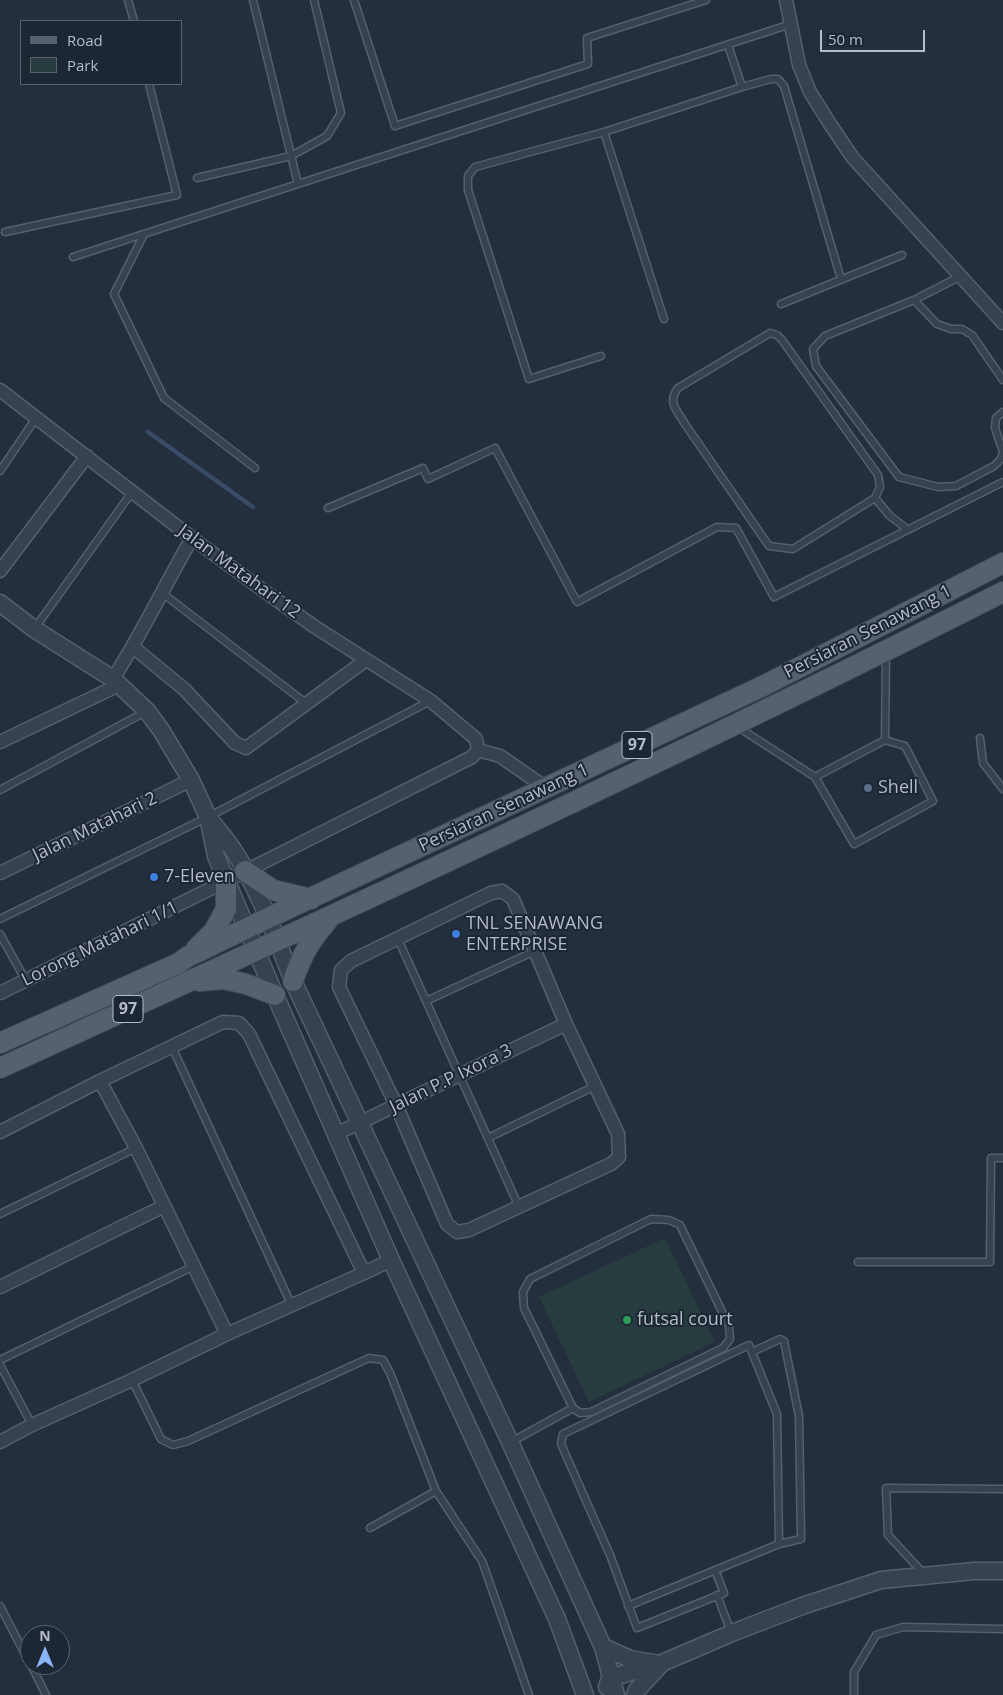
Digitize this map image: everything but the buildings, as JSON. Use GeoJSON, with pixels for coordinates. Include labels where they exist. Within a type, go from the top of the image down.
{"type":"FeatureCollection","features":[{"type":"Feature","properties":{"kind":"main road","name":"Persiaran Senawang 1"},"geometry":{"type":"LineString","coordinates":[[0,1043],[179,963],[187,957],[310,898],[763,686],[1003,563]]}},
{"type":"Feature","properties":{"kind":"main road","name":"Persiaran Senawang 1"},"geometry":{"type":"LineString","coordinates":[[0,1068],[190,981],[735,725],[1003,592]]}},
{"type":"Feature","properties":{"kind":"main road"},"geometry":{"type":"LineString","coordinates":[[245,871],[272,890],[310,898]]}},
{"type":"Feature","properties":{"kind":"main road"},"geometry":{"type":"LineString","coordinates":[[187,957],[214,931],[226,909],[226,881]]}},
{"type":"Feature","properties":{"kind":"main road"},"geometry":{"type":"LineString","coordinates":[[293,981],[301,958],[310,941],[332,914]]}},
{"type":"Feature","properties":{"kind":"main road"},"geometry":{"type":"LineString","coordinates":[[190,981],[224,979],[246,984],[275,995]]}},
{"type":"Feature","properties":{"kind":"street"},"geometry":{"type":"LineString","coordinates":[[786,0],[799,65],[810,92],[830,124],[853,158],[1003,323]]}},
{"type":"Feature","properties":{"kind":"street","name":"Jalan Matahari 12"},"geometry":{"type":"LineString","coordinates":[[0,390],[192,538],[315,627],[431,701],[476,739],[478,750]]}},
{"type":"Feature","properties":{"kind":"street"},"geometry":{"type":"LineString","coordinates":[[0,571],[86,456]]}},
{"type":"Feature","properties":{"kind":"street"},"geometry":{"type":"LineString","coordinates":[[0,742],[116,682],[161,592],[192,538]]}},
{"type":"Feature","properties":{"kind":"street"},"geometry":{"type":"LineString","coordinates":[[0,604],[34,629],[116,682],[146,711],[161,730],[191,780],[208,817],[232,848],[245,871],[268,918],[293,981],[510,1442],[603,1647],[616,1695]]}},
{"type":"Feature","properties":{"kind":"street"},"geometry":{"type":"LineString","coordinates":[[133,647],[184,690],[235,743],[246,748],[366,660]]}},
{"type":"Feature","properties":{"kind":"street"},"geometry":{"type":"LineString","coordinates":[[478,750],[500,756],[546,788]]}},
{"type":"Feature","properties":{"kind":"street","name":"Lorong Matahari 1/1"},"geometry":{"type":"LineString","coordinates":[[0,993],[472,756],[478,750]]}},
{"type":"Feature","properties":{"kind":"street","name":"Jalan Matahari 2"},"geometry":{"type":"LineString","coordinates":[[0,873],[191,780]]}},
{"type":"Feature","properties":{"kind":"street"},"geometry":{"type":"LineString","coordinates":[[208,817],[216,856],[226,881],[391,1260],[557,1619],[585,1695]]}},
{"type":"Feature","properties":{"kind":"street"},"geometry":{"type":"LineString","coordinates":[[502,891],[513,899],[535,951],[566,1024],[618,1134],[619,1157],[611,1164],[519,1207],[469,1230],[457,1232],[447,1224],[396,1105],[340,987],[341,970],[351,961],[491,893],[502,891]]}},
{"type":"Feature","properties":{"kind":"street"},"geometry":{"type":"LineString","coordinates":[[0,1132],[100,1081],[223,1022],[239,1023],[249,1034],[364,1273]]}},
{"type":"Feature","properties":{"kind":"street","name":"Jalan P.P Ixora 3"},"geometry":{"type":"LineString","coordinates":[[336,1134],[566,1024]]}},
{"type":"Feature","properties":{"kind":"street"},"geometry":{"type":"LineString","coordinates":[[100,1081],[136,1148],[227,1334]]}},
{"type":"Feature","properties":{"kind":"street"},"geometry":{"type":"LineString","coordinates":[[0,1287],[164,1206]]}},
{"type":"Feature","properties":{"kind":"street"},"geometry":{"type":"LineString","coordinates":[[0,1442],[32,1425],[132,1380],[227,1334],[391,1260]]}},
{"type":"Feature","properties":{"kind":"street"},"geometry":{"type":"LineString","coordinates":[[610,1678],[662,1663],[802,1606],[881,1580],[925,1575],[1003,1571]]}},
{"type":"Feature","properties":{"kind":"street"},"geometry":{"type":"LineString","coordinates":[[603,1647],[641,1662],[662,1663]]}},
{"type":"Feature","properties":{"kind":"street"},"geometry":{"type":"LineString","coordinates":[[635,1695],[637,1690],[662,1663]]}},
{"type":"Feature","properties":{"kind":"street"},"geometry":{"type":"LineString","coordinates":[[605,1695],[610,1678]]}},
{"type":"Feature","properties":{"kind":"lane"},"geometry":{"type":"LineString","coordinates":[[128,0],[134,20]]}},
{"type":"Feature","properties":{"kind":"lane"},"geometry":{"type":"LineString","coordinates":[[253,0],[298,184]]}},
{"type":"Feature","properties":{"kind":"lane"},"geometry":{"type":"LineString","coordinates":[[197,178],[291,156],[327,136],[341,113],[314,0]]}},
{"type":"Feature","properties":{"kind":"lane"},"geometry":{"type":"LineString","coordinates":[[354,0],[394,126],[588,64],[587,38],[706,0]]}},
{"type":"Feature","properties":{"kind":"lane"},"geometry":{"type":"LineString","coordinates":[[73,257],[791,24]]}},
{"type":"Feature","properties":{"kind":"lane"},"geometry":{"type":"LineString","coordinates":[[728,45],[742,87]]}},
{"type":"Feature","properties":{"kind":"lane"},"geometry":{"type":"LineString","coordinates":[[601,356],[529,379],[468,190],[468,176],[475,167],[604,132],[771,78],[778,79],[784,86],[841,278]]}},
{"type":"Feature","properties":{"kind":"lane"},"geometry":{"type":"LineString","coordinates":[[5,232],[177,195],[149,85]]}},
{"type":"Feature","properties":{"kind":"lane"},"geometry":{"type":"LineString","coordinates":[[604,132],[664,319]]}},
{"type":"Feature","properties":{"kind":"lane"},"geometry":{"type":"LineString","coordinates":[[144,234],[114,294],[164,398],[256,468]]}},
{"type":"Feature","properties":{"kind":"lane"},"geometry":{"type":"LineString","coordinates":[[781,304],[841,278],[902,255]]}},
{"type":"Feature","properties":{"kind":"lane"},"geometry":{"type":"LineString","coordinates":[[961,276],[914,300],[825,336],[813,349],[816,366],[899,477],[938,487],[956,486],[994,466],[1001,459],[1003,452],[995,428],[996,418],[1003,412]]}},
{"type":"Feature","properties":{"kind":"lane"},"geometry":{"type":"LineString","coordinates":[[914,300],[937,324],[951,329],[962,329],[972,335],[1003,380]]}},
{"type":"Feature","properties":{"kind":"lane"},"geometry":{"type":"LineString","coordinates":[[770,333],[777,335],[878,475],[880,487],[875,498],[793,549],[769,546],[685,424],[673,403],[673,395],[678,388],[730,356],[770,333]]}},
{"type":"Feature","properties":{"kind":"lane"},"geometry":{"type":"LineString","coordinates":[[0,470],[36,418]]}},
{"type":"Feature","properties":{"kind":"lane"},"geometry":{"type":"LineString","coordinates":[[328,508],[424,468],[428,480],[495,448],[577,602],[718,527],[736,528],[774,597],[1003,482]]}},
{"type":"Feature","properties":{"kind":"lane"},"geometry":{"type":"LineString","coordinates":[[34,629],[132,492]]}},
{"type":"Feature","properties":{"kind":"lane"},"geometry":{"type":"LineString","coordinates":[[875,498],[890,516],[907,529]]}},
{"type":"Feature","properties":{"kind":"lane"},"geometry":{"type":"LineString","coordinates":[[161,592],[307,704]]}},
{"type":"Feature","properties":{"kind":"lane"},"geometry":{"type":"LineString","coordinates":[[886,651],[886,740]]}},
{"type":"Feature","properties":{"kind":"lane"},"geometry":{"type":"LineString","coordinates":[[0,919],[208,817],[431,701]]}},
{"type":"Feature","properties":{"kind":"lane"},"geometry":{"type":"LineString","coordinates":[[0,790],[146,711]]}},
{"type":"Feature","properties":{"kind":"lane"},"geometry":{"type":"LineString","coordinates":[[735,725],[815,777],[854,844],[933,801],[905,746],[886,740],[815,777]]}},
{"type":"Feature","properties":{"kind":"lane"},"geometry":{"type":"LineString","coordinates":[[980,738],[984,764],[1003,789]]}},
{"type":"Feature","properties":{"kind":"lane"},"geometry":{"type":"LineString","coordinates":[[0,934],[26,981]]}},
{"type":"Feature","properties":{"kind":"lane"},"geometry":{"type":"LineString","coordinates":[[398,939],[519,1207]]}},
{"type":"Feature","properties":{"kind":"lane"},"geometry":{"type":"LineString","coordinates":[[426,1001],[535,951]]}},
{"type":"Feature","properties":{"kind":"lane"},"geometry":{"type":"LineString","coordinates":[[172,1047],[292,1306]]}},
{"type":"Feature","properties":{"kind":"lane"},"geometry":{"type":"LineString","coordinates":[[488,1138],[595,1086]]}},
{"type":"Feature","properties":{"kind":"lane"},"geometry":{"type":"LineString","coordinates":[[0,1214],[136,1148]]}},
{"type":"Feature","properties":{"kind":"lane"},"geometry":{"type":"LineString","coordinates":[[858,1262],[990,1262],[991,1158],[1003,1158]]}},
{"type":"Feature","properties":{"kind":"lane"},"geometry":{"type":"LineString","coordinates":[[650,1219],[669,1220],[680,1225],[729,1326],[730,1339],[723,1348],[592,1412],[580,1413],[573,1408],[524,1308],[523,1292],[530,1279],[650,1219]]}},
{"type":"Feature","properties":{"kind":"lane"},"geometry":{"type":"LineString","coordinates":[[0,1360],[194,1266]]}},
{"type":"Feature","properties":{"kind":"lane"},"geometry":{"type":"LineString","coordinates":[[628,1606],[779,1544],[801,1539],[799,1416],[784,1342],[780,1339],[752,1352]]}},
{"type":"Feature","properties":{"kind":"lane"},"geometry":{"type":"LineString","coordinates":[[715,1570],[724,1592],[636,1628],[610,1555],[561,1444],[563,1434],[747,1345],[750,1346],[777,1414],[779,1544]]}},
{"type":"Feature","properties":{"kind":"lane"},"geometry":{"type":"LineString","coordinates":[[132,1380],[161,1439],[173,1445],[197,1436],[369,1358],[383,1360],[390,1373],[436,1491],[482,1561],[529,1695]]}},
{"type":"Feature","properties":{"kind":"lane"},"geometry":{"type":"LineString","coordinates":[[0,1365],[32,1425]]}},
{"type":"Feature","properties":{"kind":"lane"},"geometry":{"type":"LineString","coordinates":[[510,1442],[573,1408]]}},
{"type":"Feature","properties":{"kind":"lane"},"geometry":{"type":"LineString","coordinates":[[925,1575],[888,1535],[886,1488],[1003,1489]]}},
{"type":"Feature","properties":{"kind":"lane"},"geometry":{"type":"LineString","coordinates":[[370,1528],[436,1491]]}},
{"type":"Feature","properties":{"kind":"lane"},"geometry":{"type":"LineString","coordinates":[[718,1595],[732,1633]]}},
{"type":"Feature","properties":{"kind":"lane"},"geometry":{"type":"LineString","coordinates":[[0,1606],[20,1645]]}},
{"type":"Feature","properties":{"kind":"lane"},"geometry":{"type":"LineString","coordinates":[[854,1695],[854,1672],[876,1635],[903,1627],[1003,1629]]}},
{"type":"Feature","properties":{"kind":"lane"},"geometry":{"type":"LineString","coordinates":[[36,1675],[46,1695]]}},
{"type":"Feature","properties":{"kind":"green space","name":"futsal court"},"geometry":{"type":"Polygon","coordinates":[[[665,1238],[715,1342],[589,1402],[539,1297],[665,1238]]]}},
{"type":"Feature","properties":{"kind":"waterway"},"geometry":{"type":"LineString","coordinates":[[148,432],[253,507]]}},
{"type":"Feature","properties":{"kind":"place","name":"Shell"},"geometry":{"type":"Point","coordinates":[868,788]}},
{"type":"Feature","properties":{"kind":"place","name":"7-Eleven"},"geometry":{"type":"Point","coordinates":[154,877]}},
{"type":"Feature","properties":{"kind":"place","name":"TNL SENAWANG ENTERPRISE"},"geometry":{"type":"Point","coordinates":[456,934]}},
{"type":"Feature","properties":{"kind":"place","name":"futsal court"},"geometry":{"type":"Point","coordinates":[627,1320]}}]}
